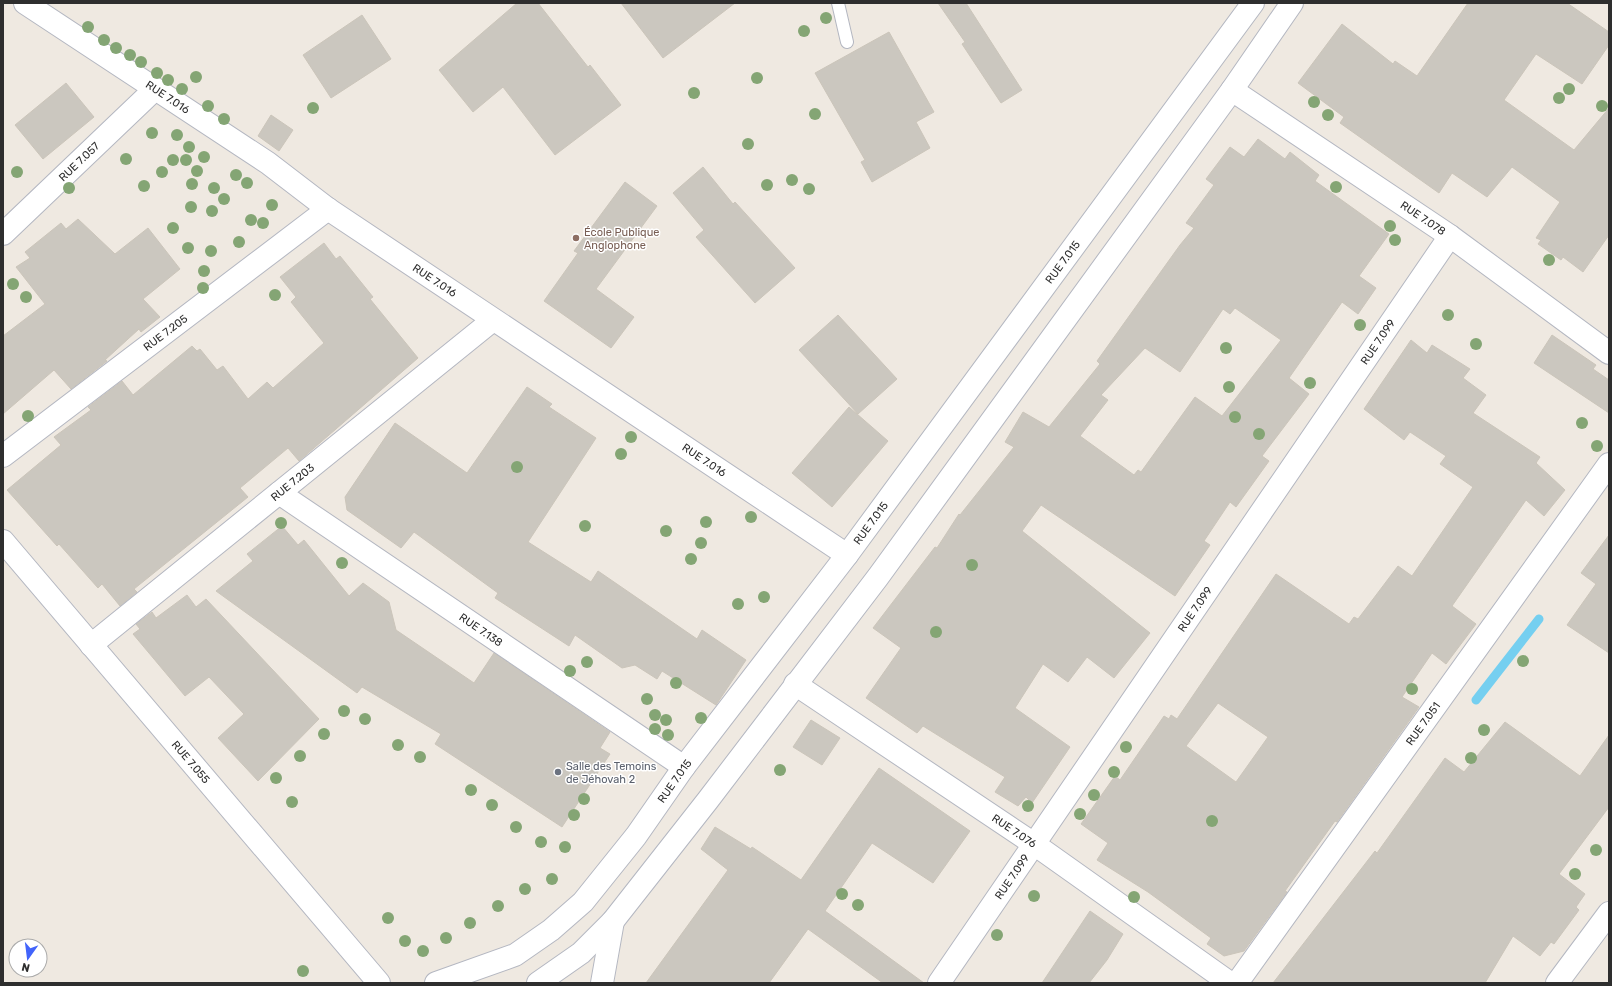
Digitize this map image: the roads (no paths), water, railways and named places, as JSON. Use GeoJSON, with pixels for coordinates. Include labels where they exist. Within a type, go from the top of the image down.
{"type":"FeatureCollection","features":[{"type":"Feature","properties":{"kind":"street","name":"RUE 7.016"},"geometry":{"type":"LineString","coordinates":[[25,3],[268,163],[328,209],[847,555]]}},
{"type":"Feature","properties":{"kind":"street","name":"RUE 7.015"},"geometry":{"type":"LineString","coordinates":[[436,983],[515,956],[551,930],[583,902],[636,836],[684,767],[847,555],[1253,3]]}},
{"type":"Feature","properties":{"kind":"street"},"geometry":{"type":"LineString","coordinates":[[538,983],[581,953],[612,921],[708,800],[878,578],[1232,90],[1292,3]]}},
{"type":"Feature","properties":{"kind":"street","name":"RUE 7.057"},"geometry":{"type":"LineString","coordinates":[[3,234],[155,89]]}},
{"type":"Feature","properties":{"kind":"street","name":"RUE 7.078"},"geometry":{"type":"LineString","coordinates":[[1232,90],[1450,236],[1609,353]]}},
{"type":"Feature","properties":{"kind":"street","name":"RUE 7.205"},"geometry":{"type":"LineString","coordinates":[[3,456],[328,209]]}},
{"type":"Feature","properties":{"kind":"street","name":"RUE 7.099"},"geometry":{"type":"LineString","coordinates":[[939,983],[1450,236]]}},
{"type":"Feature","properties":{"kind":"street","name":"RUE 7.203"},"geometry":{"type":"LineString","coordinates":[[91,645],[493,320]]}},
{"type":"Feature","properties":{"kind":"street","name":"RUE 7.051"},"geometry":{"type":"LineString","coordinates":[[1237,983],[1609,464]]}},
{"type":"Feature","properties":{"kind":"street","name":"RUE 7.138"},"geometry":{"type":"LineString","coordinates":[[279,493],[684,767]]}},
{"type":"Feature","properties":{"kind":"street","name":"RUE 7.055"},"geometry":{"type":"LineString","coordinates":[[3,541],[379,983]]}},
{"type":"Feature","properties":{"kind":"street","name":"RUE 7.076"},"geometry":{"type":"LineString","coordinates":[[796,684],[1034,844],[1230,983]]}},
{"type":"Feature","properties":{"kind":"street"},"geometry":{"type":"LineString","coordinates":[[1557,983],[1609,913]]}},
{"type":"Feature","properties":{"kind":"street"},"geometry":{"type":"LineString","coordinates":[[602,983],[612,921]]}},
{"type":"Feature","properties":{"kind":"lane"},"geometry":{"type":"LineString","coordinates":[[838,3],[847,42]]}},
{"type":"Feature","properties":{"kind":"waterway"},"geometry":{"type":"LineString","coordinates":[[1476,700],[1539,619]]}},
{"type":"Feature","properties":{"kind":"place","name":"École Publique Anglophone"},"geometry":{"type":"Point","coordinates":[576,238]}},
{"type":"Feature","properties":{"kind":"place","name":"Salle des Temoins de Jéhovah 2"},"geometry":{"type":"Point","coordinates":[558,772]}}]}
